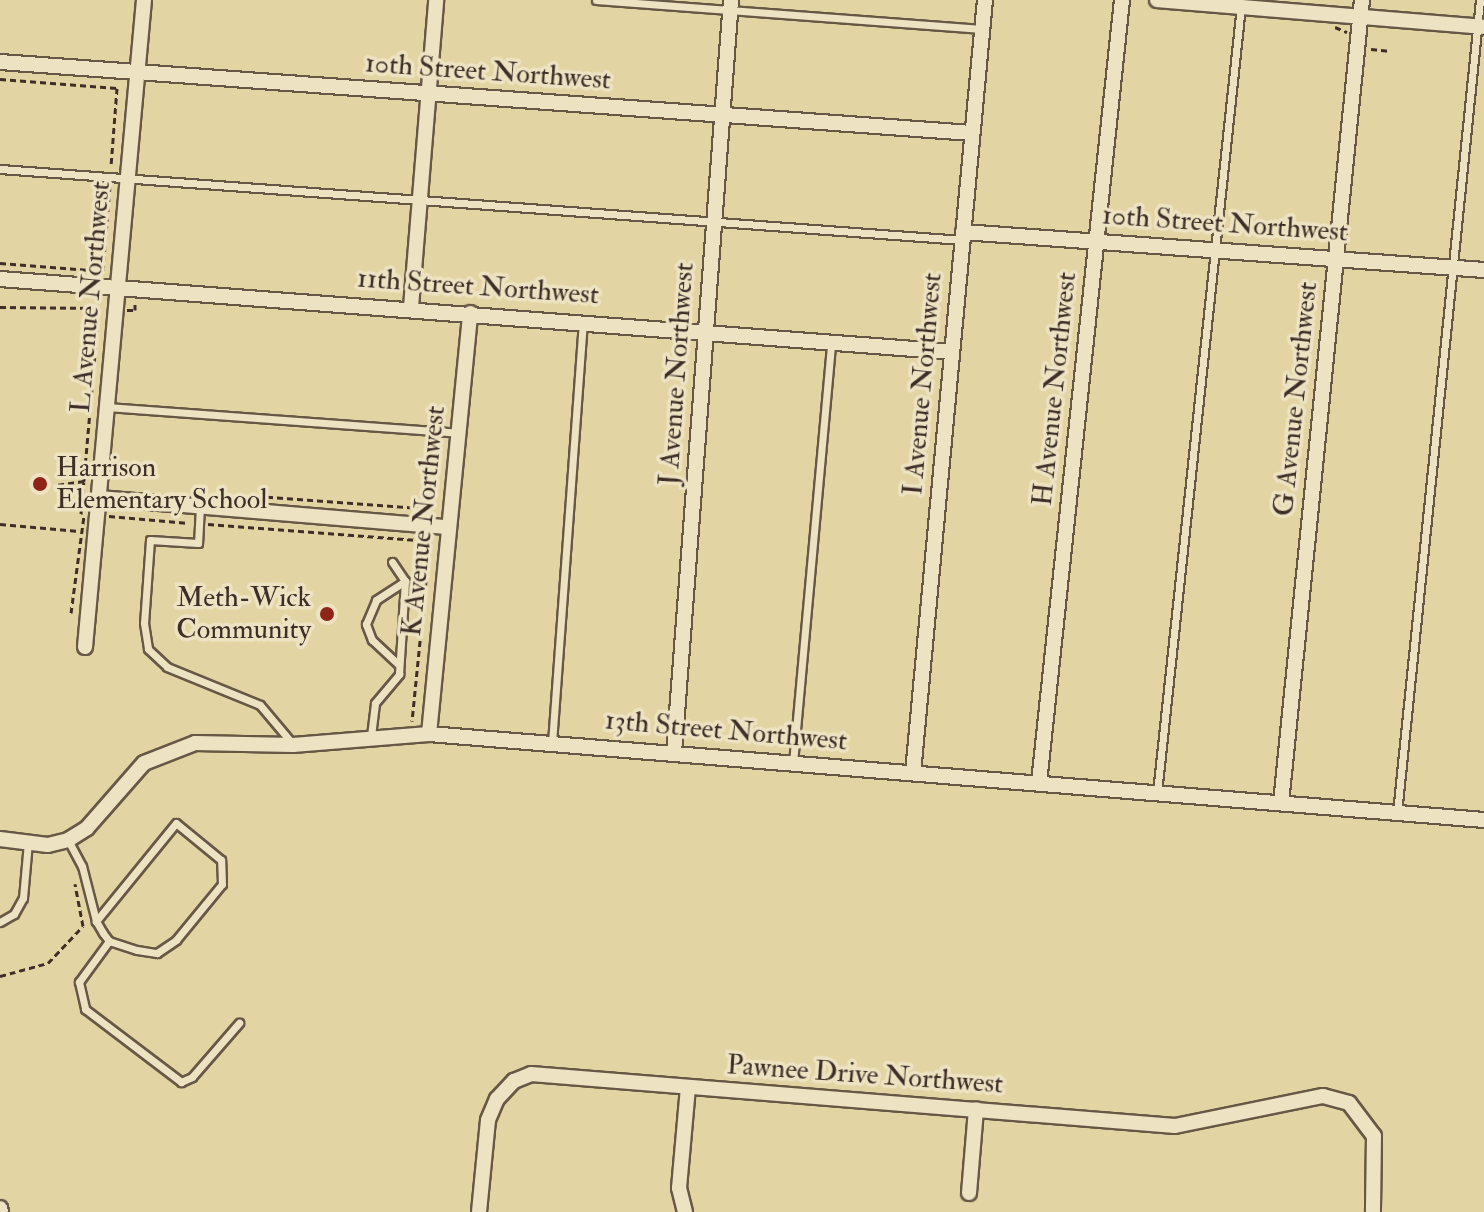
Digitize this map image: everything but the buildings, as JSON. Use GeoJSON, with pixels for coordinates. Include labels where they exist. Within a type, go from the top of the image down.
{"type":"FeatureCollection","features":[{"type":"Feature","properties":{"kind":"street","name":"L Avenue Northwest"},"geometry":{"type":"LineString","coordinates":[[85,647],[144,0]]}},
{"type":"Feature","properties":{"kind":"street"},"geometry":{"type":"LineString","coordinates":[[411,307],[436,0]]}},
{"type":"Feature","properties":{"kind":"street","name":"I Avenue Northwest"},"geometry":{"type":"LineString","coordinates":[[913,773],[985,0]]}},
{"type":"Feature","properties":{"kind":"street","name":"H Avenue Northwest"},"geometry":{"type":"LineString","coordinates":[[1039,783],[1122,0]]}},
{"type":"Feature","properties":{"kind":"street"},"geometry":{"type":"LineString","coordinates":[[1157,0],[1241,3],[1481,26]]}},
{"type":"Feature","properties":{"kind":"street","name":"G Avenue Northwest"},"geometry":{"type":"LineString","coordinates":[[1281,803],[1362,0]]}},
{"type":"Feature","properties":{"kind":"street","name":"J Avenue Northwest"},"geometry":{"type":"LineString","coordinates":[[674,753],[731,5]]}},
{"type":"Feature","properties":{"kind":"street","name":"10th Street Northwest"},"geometry":{"type":"LineString","coordinates":[[0,62],[972,133]]}},
{"type":"Feature","properties":{"kind":"street","name":"10th Street Northwest"},"geometry":{"type":"LineString","coordinates":[[963,236],[1336,257],[1484,270]]}},
{"type":"Feature","properties":{"kind":"street","name":"11th Street Northwest"},"geometry":{"type":"LineString","coordinates":[[0,279],[706,329],[952,352]]}},
{"type":"Feature","properties":{"kind":"street","name":"K Avenue Northwest"},"geometry":{"type":"LineString","coordinates":[[429,734],[470,313]]}},
{"type":"Feature","properties":{"kind":"street"},"geometry":{"type":"LineString","coordinates":[[100,498],[449,527]]}},
{"type":"Feature","properties":{"kind":"street","name":"13th Street Northwest"},"geometry":{"type":"LineString","coordinates":[[68,840],[87,828],[134,772],[166,753],[195,743],[293,745],[371,736],[429,734],[1484,820]]}},
{"type":"Feature","properties":{"kind":"street"},"geometry":{"type":"LineString","coordinates":[[0,839],[28,842],[68,840]]}},
{"type":"Feature","properties":{"kind":"street","name":"Pawnee Drive Northwest"},"geometry":{"type":"LineString","coordinates":[[479,1212],[488,1120],[497,1099],[514,1081],[531,1074],[1175,1126],[1323,1096],[1349,1103],[1374,1136],[1373,1212]]}},
{"type":"Feature","properties":{"kind":"street"},"geometry":{"type":"LineString","coordinates":[[685,1212],[679,1188],[688,1088]]}},
{"type":"Feature","properties":{"kind":"street"},"geometry":{"type":"LineString","coordinates":[[969,1193],[976,1109]]}},
{"type":"Feature","properties":{"kind":"lane"},"geometry":{"type":"LineString","coordinates":[[596,0],[731,5],[982,29]]}},
{"type":"Feature","properties":{"kind":"lane"},"geometry":{"type":"LineString","coordinates":[[1397,813],[1481,26],[1480,0]]}},
{"type":"Feature","properties":{"kind":"lane"},"geometry":{"type":"LineString","coordinates":[[1157,793],[1241,3]]}},
{"type":"Feature","properties":{"kind":"lane"},"geometry":{"type":"LineString","coordinates":[[0,169],[714,222],[963,236]]}},
{"type":"Feature","properties":{"kind":"lane"},"geometry":{"type":"LineString","coordinates":[[552,743],[583,321]]}},
{"type":"Feature","properties":{"kind":"lane"},"geometry":{"type":"LineString","coordinates":[[793,763],[831,341]]}},
{"type":"Feature","properties":{"kind":"lane"},"geometry":{"type":"LineString","coordinates":[[107,407],[458,433]]}},
{"type":"Feature","properties":{"kind":"lane"},"geometry":{"type":"LineString","coordinates":[[200,506],[198,543],[150,540],[144,623],[148,649],[167,667],[260,705],[293,745]]}},
{"type":"Feature","properties":{"kind":"lane"},"geometry":{"type":"LineString","coordinates":[[371,736],[375,703],[399,674],[405,581],[392,562]]}},
{"type":"Feature","properties":{"kind":"lane"},"geometry":{"type":"LineString","coordinates":[[399,665],[372,640],[366,624],[376,600],[405,581]]}},
{"type":"Feature","properties":{"kind":"lane"},"geometry":{"type":"LineString","coordinates":[[68,840],[82,866],[96,921],[109,941],[157,953],[176,940],[222,884],[221,860],[176,823],[96,921]]}},
{"type":"Feature","properties":{"kind":"lane"},"geometry":{"type":"LineString","coordinates":[[0,922],[14,914],[23,898],[28,842]]}},
{"type":"Feature","properties":{"kind":"lane"},"geometry":{"type":"LineString","coordinates":[[109,941],[79,982],[85,1009],[181,1082],[192,1077],[239,1023]]}},
{"type":"Feature","properties":{"kind":"path"},"geometry":{"type":"LineString","coordinates":[[1336,25],[1335,31],[1347,32]]}},
{"type":"Feature","properties":{"kind":"path"},"geometry":{"type":"LineString","coordinates":[[1357,48],[1391,51]]}},
{"type":"Feature","properties":{"kind":"path"},"geometry":{"type":"LineString","coordinates":[[127,310],[135,310],[135,303]]}},
{"type":"Feature","properties":{"kind":"path"},"geometry":{"type":"LineString","coordinates":[[0,307],[99,308],[71,613]]}},
{"type":"Feature","properties":{"kind":"path"},"geometry":{"type":"LineString","coordinates":[[56,485],[85,481]]}},
{"type":"Feature","properties":{"kind":"path"},"geometry":{"type":"LineString","coordinates":[[249,495],[433,509]]}},
{"type":"Feature","properties":{"kind":"path"},"geometry":{"type":"LineString","coordinates":[[109,516],[430,541],[413,722]]}},
{"type":"Feature","properties":{"kind":"path"},"geometry":{"type":"LineString","coordinates":[[0,524],[79,531]]}},
{"type":"Feature","properties":{"kind":"path"},"geometry":{"type":"LineString","coordinates":[[0,976],[48,963],[83,926],[74,876]]}},
{"type":"Feature","properties":{"kind":"place","name":"Harrison Elementary School"},"geometry":{"type":"Point","coordinates":[40,484]}},
{"type":"Feature","properties":{"kind":"place","name":"Meth-Wick Community"},"geometry":{"type":"Point","coordinates":[327,614]}}]}
